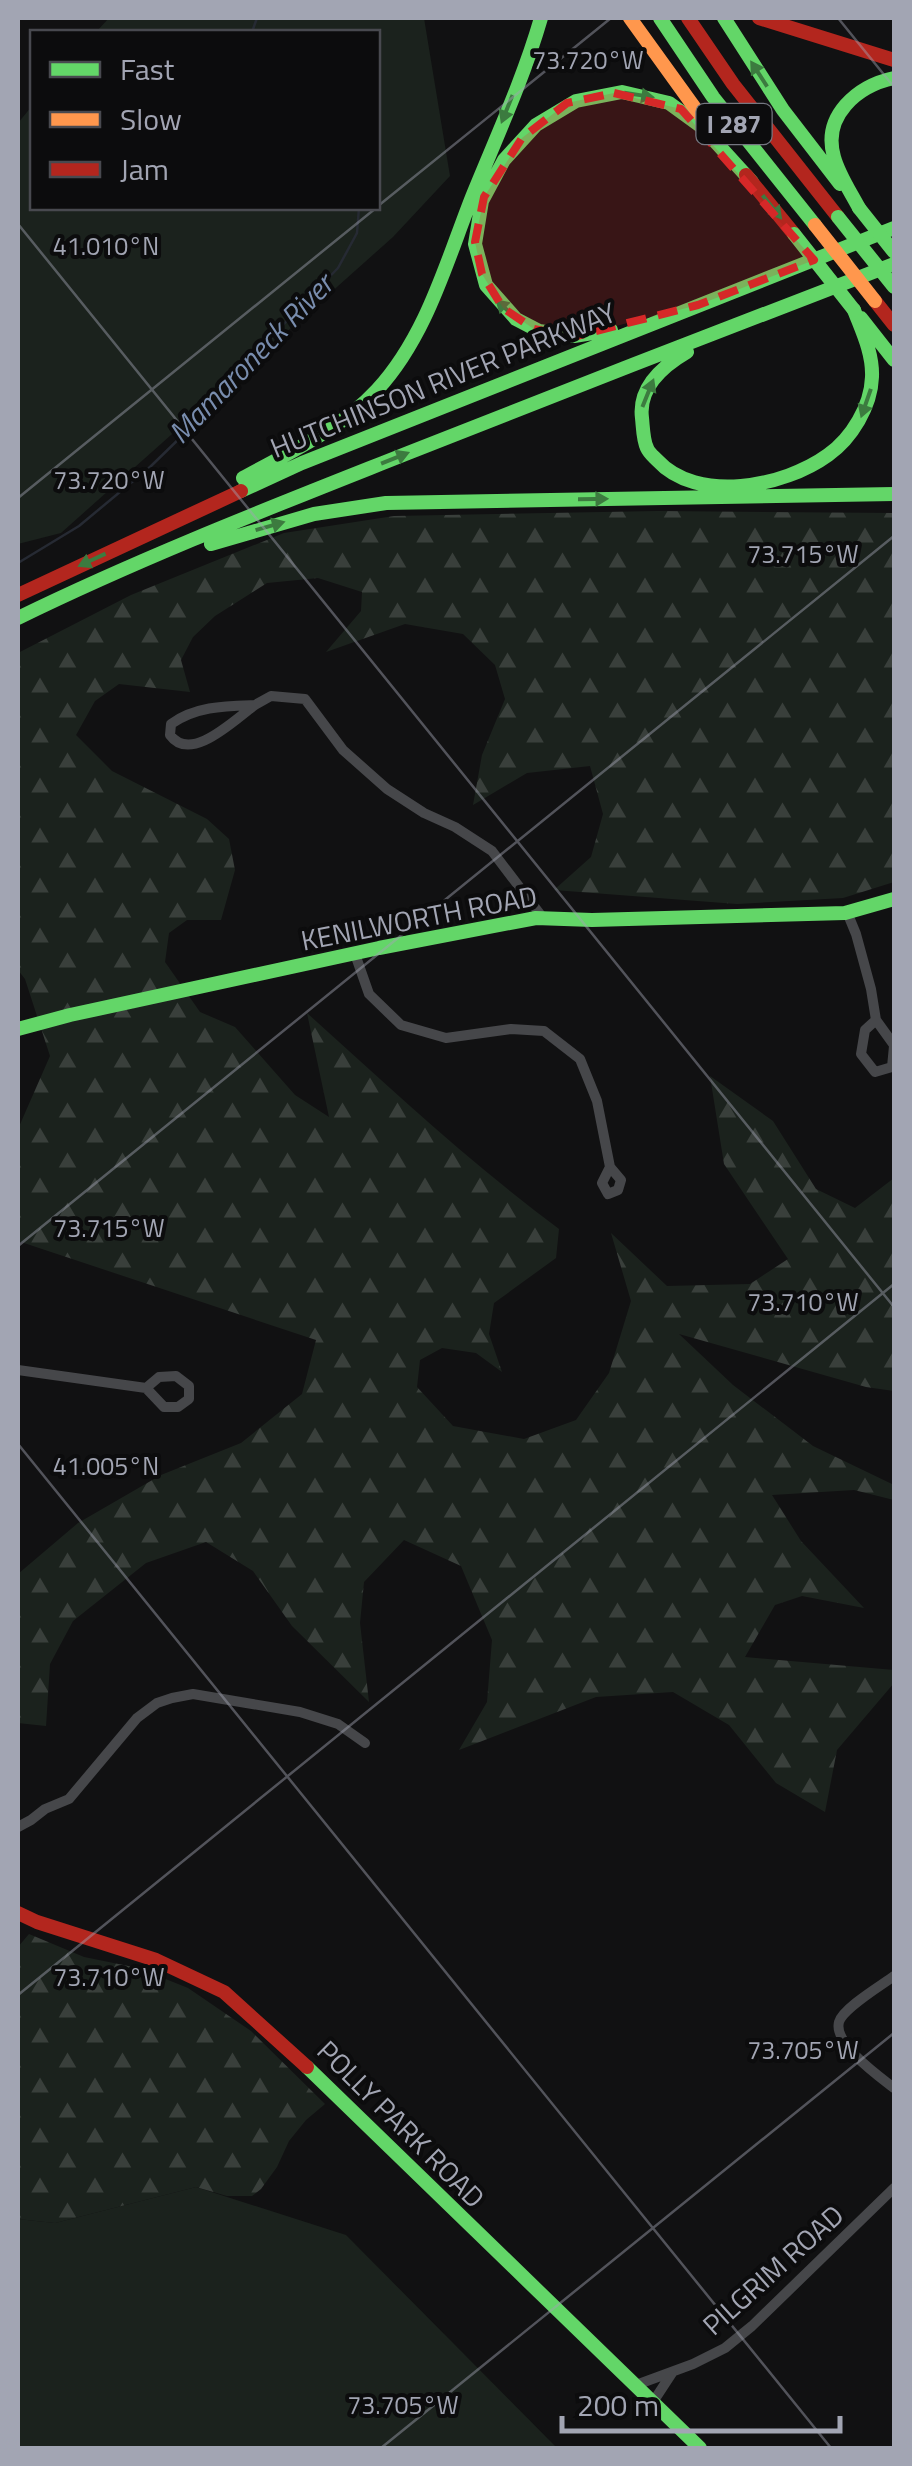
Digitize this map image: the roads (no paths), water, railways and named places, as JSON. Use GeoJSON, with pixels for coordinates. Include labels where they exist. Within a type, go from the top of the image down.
{"type":"FeatureCollection","features":[{"type":"Feature","properties":{"kind":"main road"},"geometry":{"type":"LineString","coordinates":[[133,540],[337,424],[389,376],[422,319],[541,18]]}},
{"type":"Feature","properties":{"kind":"main road"},"geometry":{"type":"LineString","coordinates":[[630,18],[690,102],[894,360]]}},
{"type":"Feature","properties":{"kind":"main road","name":"I 287"},"geometry":{"type":"LineString","coordinates":[[660,18],[713,97],[894,325]]}},
{"type":"Feature","properties":{"kind":"main road","name":"I 287"},"geometry":{"type":"LineString","coordinates":[[688,18],[733,84],[894,287]]}},
{"type":"Feature","properties":{"kind":"main road"},"geometry":{"type":"LineString","coordinates":[[724,18],[783,110],[894,252]]}},
{"type":"Feature","properties":{"kind":"main road"},"geometry":{"type":"LineString","coordinates":[[759,18],[894,60]]}},
{"type":"Feature","properties":{"kind":"main road"},"geometry":{"type":"LineString","coordinates":[[859,208],[833,155],[834,124],[854,94],[875,82],[894,78]]}},
{"type":"Feature","properties":{"kind":"main road"},"geometry":{"type":"LineString","coordinates":[[698,306],[581,337],[557,336],[528,326],[498,302],[482,274],[475,235],[484,197],[513,148],[542,118],[575,100],[614,93],[645,95],[681,110],[752,182]]}},
{"type":"Feature","properties":{"kind":"main road","name":"HUTCHINSON RIVER PARKWAY"},"geometry":{"type":"LineString","coordinates":[[18,595],[302,463],[894,226]]}},
{"type":"Feature","properties":{"kind":"main road","name":"HUTCHINSON RIVER PARKWAY"},"geometry":{"type":"LineString","coordinates":[[18,618],[143,562],[450,436],[894,264]]}},
{"type":"Feature","properties":{"kind":"main road"},"geometry":{"type":"LineString","coordinates":[[760,316],[674,359],[649,385],[641,414],[644,439],[658,463],[680,479],[714,486],[764,483],[809,468],[838,448],[864,414],[871,392],[871,358],[854,310]]}},
{"type":"Feature","properties":{"kind":"main road"},"geometry":{"type":"LineString","coordinates":[[143,562],[304,517],[366,505],[894,494]]}},
{"type":"Feature","properties":{"kind":"main road","name":"KENILWORTH ROAD"},"geometry":{"type":"LineString","coordinates":[[18,1030],[355,954],[543,918],[846,913],[894,898]]}},
{"type":"Feature","properties":{"kind":"main road","name":"POLLY PARK ROAD"},"geometry":{"type":"LineString","coordinates":[[18,1913],[156,1960],[224,1992],[337,2094],[700,2448]]}},
{"type":"Feature","properties":{"kind":"street"},"geometry":{"type":"LineString","coordinates":[[255,704],[186,714],[171,724],[170,736],[183,745],[195,745],[271,696],[305,699],[343,750],[387,789],[492,851],[543,918]]}},
{"type":"Feature","properties":{"kind":"street"},"geometry":{"type":"LineString","coordinates":[[846,913],[856,934],[876,1020],[894,1046],[892,1066],[875,1072],[861,1054],[865,1030],[876,1020]]}},
{"type":"Feature","properties":{"kind":"street"},"geometry":{"type":"LineString","coordinates":[[355,954],[369,994],[401,1025],[446,1038],[511,1029],[544,1032],[580,1059],[597,1101],[610,1168]]}},
{"type":"Feature","properties":{"kind":"street"},"geometry":{"type":"LineString","coordinates":[[18,1370],[146,1388]]}},
{"type":"Feature","properties":{"kind":"street"},"geometry":{"type":"LineString","coordinates":[[18,1826],[69,1799],[137,1718],[157,1703],[172,1698],[193,1694],[300,1712],[338,1724],[364,1742]]}},
{"type":"Feature","properties":{"kind":"street"},"geometry":{"type":"LineString","coordinates":[[894,1976],[853,2006],[839,2020],[839,2027],[859,2060],[894,2088]]}},
{"type":"Feature","properties":{"kind":"street","name":"PILGRIM ROAD"},"geometry":{"type":"LineString","coordinates":[[636,2385],[725,2348],[894,2188]]}},
{"type":"Feature","properties":{"kind":"street"},"geometry":{"type":"LineString","coordinates":[[653,2402],[672,2372]]}},
{"type":"Feature","properties":{"kind":"waterway","name":"Mamaroneck River"},"geometry":{"type":"LineString","coordinates":[[253,30],[257,18]]}},
{"type":"Feature","properties":{"kind":"waterway","name":"Mamaroneck River"},"geometry":{"type":"LineString","coordinates":[[18,563],[79,526],[150,467],[219,400],[338,268],[357,233],[359,210]]}}]}
